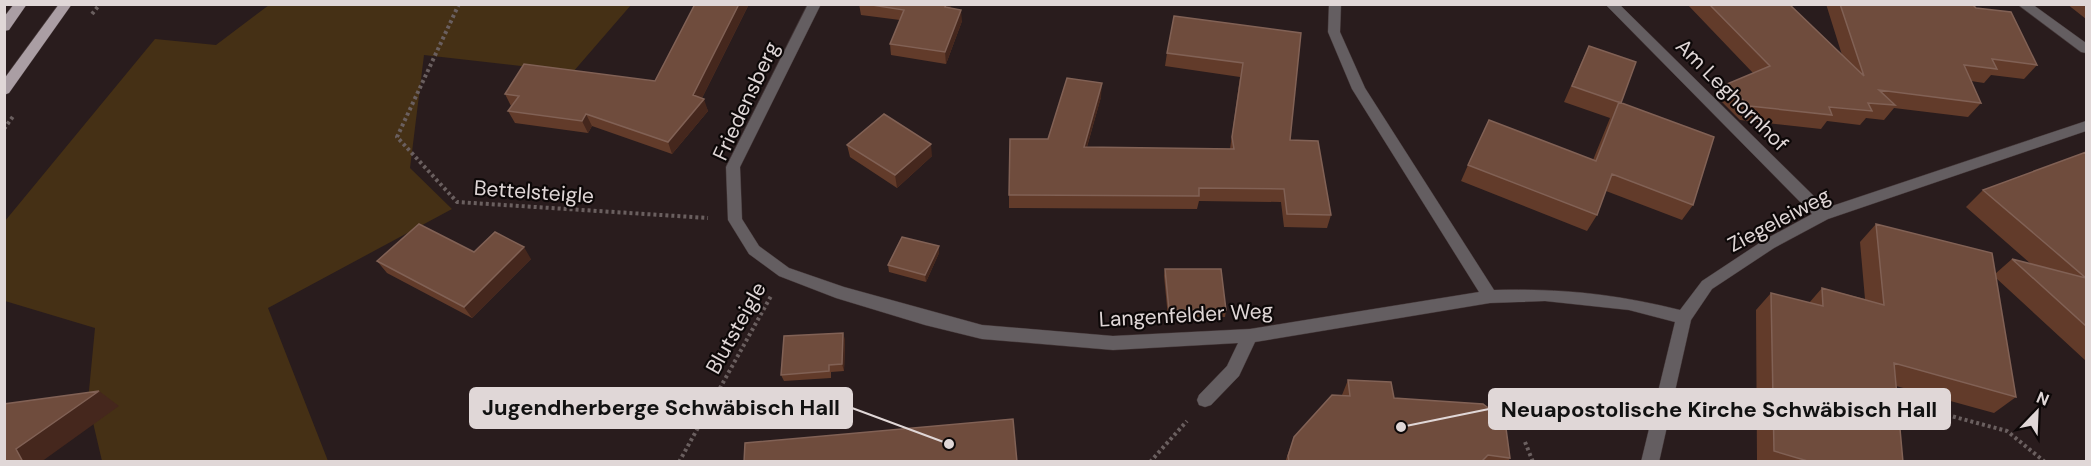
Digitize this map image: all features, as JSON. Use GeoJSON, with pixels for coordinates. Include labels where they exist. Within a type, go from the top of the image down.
{"type":"FeatureCollection","features":[{"type":"Feature","properties":{"kind":"main road"},"geometry":{"type":"LineString","coordinates":[[4,27],[21,4]]}},
{"type":"Feature","properties":{"kind":"main road"},"geometry":{"type":"LineString","coordinates":[[4,90],[66,4]]}},
{"type":"Feature","properties":{"kind":"street","name":"Friedensberg"},"geometry":{"type":"LineString","coordinates":[[735,219],[733,167],[815,4]]}},
{"type":"Feature","properties":{"kind":"street"},"geometry":{"type":"LineString","coordinates":[[1335,4],[1334,32],[1359,89],[1490,297]]}},
{"type":"Feature","properties":{"kind":"street","name":"Am Leghornhof"},"geometry":{"type":"LineString","coordinates":[[1611,4],[1823,215]]}},
{"type":"Feature","properties":{"kind":"street"},"geometry":{"type":"LineString","coordinates":[[2023,4],[2086,49]]}},
{"type":"Feature","properties":{"kind":"street","name":"Ziegeleiweg"},"geometry":{"type":"LineString","coordinates":[[1650,462],[1684,318],[1707,285],[1769,244],[1823,215],[2086,126]]}},
{"type":"Feature","properties":{"kind":"street","name":"Langenfelder Weg"},"geometry":{"type":"LineString","coordinates":[[735,219],[754,250],[784,272],[842,293],[982,332],[1113,343],[1250,336],[1490,297],[1545,296],[1618,303],[1684,318]]}},
{"type":"Feature","properties":{"kind":"street"},"geometry":{"type":"LineString","coordinates":[[1205,400],[1233,371],[1250,336]]}},
{"type":"Feature","properties":{"kind":"path","name":"Bettelsteigle"},"geometry":{"type":"LineString","coordinates":[[459,4],[397,137],[457,202],[735,219]]}},
{"type":"Feature","properties":{"kind":"path","name":"Blutsteigle"},"geometry":{"type":"LineString","coordinates":[[679,462],[784,272]]}},
{"type":"Feature","properties":{"kind":"path"},"geometry":{"type":"LineString","coordinates":[[1888,399],[2007,431],[2045,462]]}},
{"type":"Feature","properties":{"kind":"path"},"geometry":{"type":"LineString","coordinates":[[1150,462],[1205,400]]}},
{"type":"Feature","properties":{"kind":"path"},"geometry":{"type":"LineString","coordinates":[[1525,442],[1533,462]]}},
{"type":"Feature","properties":{"kind":"shaded area"},"geometry":{"type":"Polygon","coordinates":[[[269,5],[631,5],[573,72],[424,55],[410,168],[452,209],[268,308],[328,461],[102,461],[88,401],[95,328],[5,301],[5,221],[155,39],[216,45],[269,5]]]}},
{"type":"Feature","properties":{"kind":"building"},"geometry":{"type":"Polygon","coordinates":[[[695,4],[739,4],[693,95],[704,99],[668,142],[586,114],[582,121],[508,111],[519,96],[505,94],[524,64],[655,81],[695,4]]]}},
{"type":"Feature","properties":{"kind":"building"},"geometry":{"type":"Polygon","coordinates":[[[866,4],[946,4],[945,7],[961,10],[945,52],[890,44],[904,10],[866,4]]]}},
{"type":"Feature","properties":{"kind":"building"},"geometry":{"type":"Polygon","coordinates":[[[1709,4],[1789,4],[1864,76],[1840,4],[1972,4],[1976,8],[2011,12],[2037,65],[1992,59],[1997,69],[1964,65],[1981,103],[1879,90],[1895,105],[1868,103],[1872,111],[1829,107],[1832,115],[1749,106],[1727,84],[1770,66],[1709,4]]]}},
{"type":"Feature","properties":{"kind":"building"},"geometry":{"type":"Polygon","coordinates":[[[1174,16],[1301,33],[1290,140],[1318,141],[1331,215],[1287,214],[1284,189],[1199,188],[1199,196],[1009,195],[1010,139],[1048,139],[1067,78],[1102,83],[1084,147],[1234,149],[1232,137],[1243,63],[1167,53],[1174,16]]]}},
{"type":"Feature","properties":{"kind":"building"},"geometry":{"type":"Polygon","coordinates":[[[1589,46],[1636,62],[1621,103],[1572,86],[1589,46]]]}},
{"type":"Feature","properties":{"kind":"building"},"geometry":{"type":"Polygon","coordinates":[[[1619,102],[1714,137],[1693,205],[1612,174],[1597,215],[1468,165],[1489,120],[1596,161],[1619,102]]]}},
{"type":"Feature","properties":{"kind":"building"},"geometry":{"type":"Polygon","coordinates":[[[884,114],[931,144],[895,175],[847,145],[884,114]]]}},
{"type":"Feature","properties":{"kind":"building"},"geometry":{"type":"Polygon","coordinates":[[[2086,152],[2086,278],[1983,190],[2086,152]]]}},
{"type":"Feature","properties":{"kind":"building"},"geometry":{"type":"Polygon","coordinates":[[[419,224],[474,252],[495,232],[524,247],[464,307],[377,261],[419,224]]]}},
{"type":"Feature","properties":{"kind":"building"},"geometry":{"type":"Polygon","coordinates":[[[1876,224],[1992,253],[2016,397],[1894,363],[1903,462],[1811,462],[1774,451],[1771,293],[1823,306],[1822,288],[1884,305],[1876,224]]]}},
{"type":"Feature","properties":{"kind":"building"},"geometry":{"type":"Polygon","coordinates":[[[902,237],[939,246],[925,275],[888,265],[902,237]]]}},
{"type":"Feature","properties":{"kind":"building"},"geometry":{"type":"Polygon","coordinates":[[[2012,259],[2086,278],[2086,326],[2012,259]]]}},
{"type":"Feature","properties":{"kind":"building"},"geometry":{"type":"Polygon","coordinates":[[[1165,269],[1221,269],[1226,310],[1169,310],[1165,269]]]}},
{"type":"Feature","properties":{"kind":"building"},"geometry":{"type":"Polygon","coordinates":[[[843,333],[842,364],[829,365],[829,371],[781,375],[784,336],[843,333]]]}},
{"type":"Feature","properties":{"kind":"building"},"geometry":{"type":"Polygon","coordinates":[[[1348,380],[1391,382],[1394,398],[1483,404],[1505,421],[1510,458],[1488,455],[1481,462],[1289,462],[1288,456],[1294,437],[1332,395],[1350,396],[1348,380]]]}},
{"type":"Feature","properties":{"kind":"building"},"geometry":{"type":"Polygon","coordinates":[[[99,391],[16,449],[23,462],[4,462],[4,404],[99,391]]]}},
{"type":"Feature","properties":{"kind":"building"},"geometry":{"type":"Polygon","coordinates":[[[1013,419],[1017,462],[744,462],[745,443],[1013,419]]]}},
{"type":"Feature","properties":{"kind":"place","name":"Neuapostolische Kirche Schwäbisch Hall"},"geometry":{"type":"Point","coordinates":[1401,427]}},
{"type":"Feature","properties":{"kind":"place","name":"Jugendherberge Schwäbisch Hall"},"geometry":{"type":"Point","coordinates":[949,444]}}]}
